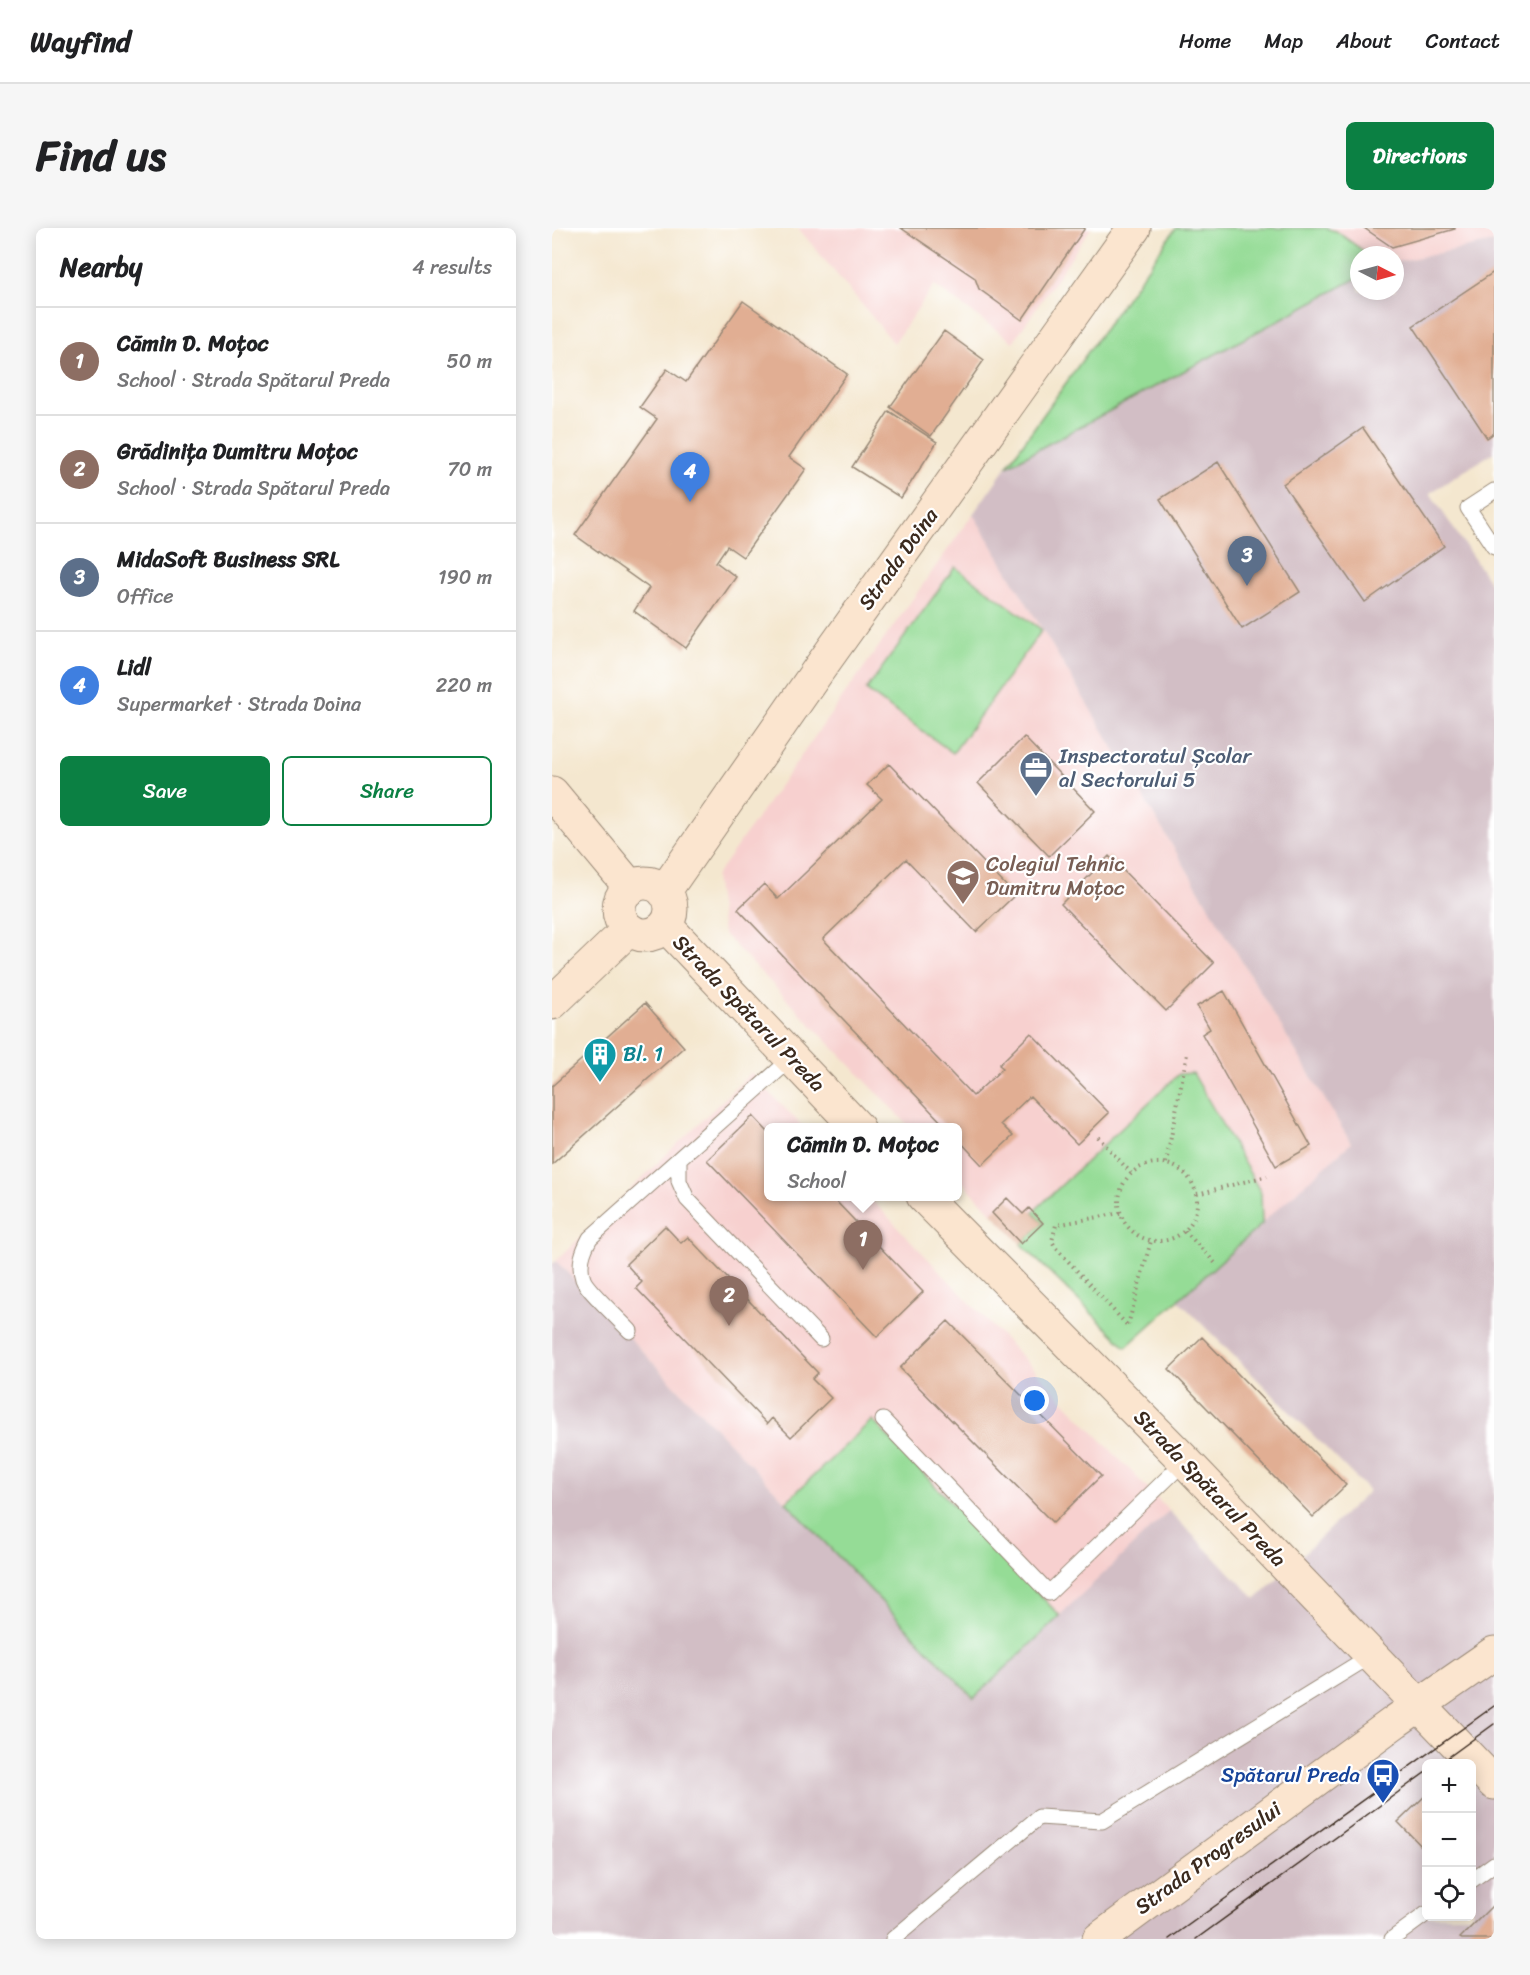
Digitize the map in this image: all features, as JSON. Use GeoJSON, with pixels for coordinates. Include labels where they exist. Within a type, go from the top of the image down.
{"type":"FeatureCollection","features":[{"type":"Feature","properties":{"kind":"street","name":"Strada Doina"},"geometry":{"type":"LineString","coordinates":[[664,892],[819,669],[1134,228]]}},
{"type":"Feature","properties":{"kind":"street"},"geometry":{"type":"LineString","coordinates":[[552,793],[631,888]]}},
{"type":"Feature","properties":{"kind":"street"},"geometry":{"type":"LineString","coordinates":[[645,883],[658,887],[664,892],[669,898],[671,912],[666,926],[652,935],[635,934],[628,930],[623,924],[619,908],[621,900],[631,888],[645,883]]}},
{"type":"Feature","properties":{"kind":"street","name":"Strada Spătarul Preda"},"geometry":{"type":"LineString","coordinates":[[666,926],[853,1123]]}},
{"type":"Feature","properties":{"kind":"street"},"geometry":{"type":"LineString","coordinates":[[552,1003],[628,930]]}},
{"type":"Feature","properties":{"kind":"street","name":"Strada Spătarul Preda"},"geometry":{"type":"LineString","coordinates":[[927,1201],[1185,1461],[1494,1783]]}},
{"type":"Feature","properties":{"kind":"street","name":"Strada Progresului"},"geometry":{"type":"LineString","coordinates":[[1099,1939],[1420,1704],[1494,1653]]}},
{"type":"Feature","properties":{"kind":"lane"},"geometry":{"type":"LineString","coordinates":[[1494,490],[1468,508],[1494,546]]}},
{"type":"Feature","properties":{"kind":"lane"},"geometry":{"type":"LineString","coordinates":[[630,1331],[583,1281],[581,1265],[583,1250],[590,1239],[792,1058]]}},
{"type":"Feature","properties":{"kind":"lane"},"geometry":{"type":"LineString","coordinates":[[679,1160],[679,1181],[687,1199],[820,1339]]}},
{"type":"Feature","properties":{"kind":"lane"},"geometry":{"type":"LineString","coordinates":[[883,1420],[1049,1593],[1185,1461]]}},
{"type":"Feature","properties":{"kind":"lane"},"geometry":{"type":"LineString","coordinates":[[893,1939],[1039,1817],[1102,1821],[1372,1655]]}},
{"type":"Feature","properties":{"kind":"lane"},"geometry":{"type":"LineString","coordinates":[[1476,1877],[1494,1864]]}},
{"type":"Feature","properties":{"kind":"lane"},"geometry":{"type":"LineString","coordinates":[[1392,1939],[1422,1917]]}},
{"type":"Feature","properties":{"kind":"path"},"geometry":{"type":"LineString","coordinates":[[1166,1163],[1187,1054]]}},
{"type":"Feature","properties":{"kind":"path"},"geometry":{"type":"LineString","coordinates":[[1098,1137],[1131,1173]]}},
{"type":"Feature","properties":{"kind":"path"},"geometry":{"type":"LineString","coordinates":[[1166,1163],[1186,1174],[1197,1194],[1196,1214],[1185,1232],[1163,1242],[1151,1241],[1131,1232],[1124,1223],[1120,1213],[1120,1192],[1131,1173],[1141,1166],[1166,1163]]}},
{"type":"Feature","properties":{"kind":"path"},"geometry":{"type":"LineString","coordinates":[[1197,1194],[1267,1176]]}},
{"type":"Feature","properties":{"kind":"path"},"geometry":{"type":"LineString","coordinates":[[1120,1213],[1056,1225],[1052,1240],[1056,1248],[1127,1325],[1151,1241]]}},
{"type":"Feature","properties":{"kind":"path"},"geometry":{"type":"LineString","coordinates":[[1185,1232],[1216,1264]]}},
{"type":"Feature","properties":{"kind":"shaded area"},"geometry":{"type":"Polygon","coordinates":[[[798,228],[1091,228],[1013,342],[934,285],[894,343],[798,228]]]}},
{"type":"Feature","properties":{"kind":"shaded area"},"geometry":{"type":"Polygon","coordinates":[[[1325,228],[1494,228],[1494,242],[1404,260],[1404,246],[1357,246],[1336,231],[1325,228]]]}},
{"type":"Feature","properties":{"kind":"shaded area"},"geometry":{"type":"Polygon","coordinates":[[[1494,242],[1494,452],[1430,493],[1494,589],[1494,1939],[552,1939],[552,1264],[556,1261],[973,1698],[1169,1511],[1256,1599],[1369,1491],[1177,1299],[1351,1143],[973,514],[1007,466],[1350,282],[1350,300],[1404,300],[1404,260],[1494,242]]]}},
{"type":"Feature","properties":{"kind":"shaded area","name":"Colegiul Tehnic Dumitru Moțoc"},"geometry":{"type":"Polygon","coordinates":[[[973,514],[1351,1143],[1126,1347],[1021,1244],[962,1181],[962,1123],[906,1123],[723,933],[715,877],[973,514]]]}},
{"type":"Feature","properties":{"kind":"shaded area"},"geometry":{"type":"Polygon","coordinates":[[[751,1073],[799,1123],[764,1123],[764,1201],[873,1201],[1169,1511],[1060,1616],[872,1420],[786,1502],[556,1261],[751,1073]]]}},
{"type":"Feature","properties":{"kind":"green space"},"geometry":{"type":"Polygon","coordinates":[[[1176,228],[1325,228],[1336,231],[1357,246],[1350,246],[1350,282],[1007,466],[1176,228]]]}},
{"type":"Feature","properties":{"kind":"green space"},"geometry":{"type":"Polygon","coordinates":[[[955,567],[1042,630],[953,753],[866,690],[955,567]]]}},
{"type":"Feature","properties":{"kind":"green space"},"geometry":{"type":"Polygon","coordinates":[[[1193,1073],[1261,1193],[1262,1224],[1126,1347],[1021,1244],[1043,1223],[1033,1212],[1179,1074],[1193,1073]]]}},
{"type":"Feature","properties":{"kind":"green space"},"geometry":{"type":"Polygon","coordinates":[[[872,1420],[1060,1616],[974,1698],[786,1502],[872,1420]]]}},
{"type":"Feature","properties":{"kind":"building"},"geometry":{"type":"Polygon","coordinates":[[[901,228],[1085,228],[1022,320],[979,289],[975,278],[901,228]]]}},
{"type":"Feature","properties":{"kind":"building"},"geometry":{"type":"Polygon","coordinates":[[[1364,228],[1455,228],[1396,246],[1391,246],[1364,228]]]}},
{"type":"Feature","properties":{"kind":"building"},"geometry":{"type":"Polygon","coordinates":[[[1494,272],[1494,433],[1487,438],[1413,326],[1494,272]]]}},
{"type":"Feature","properties":{"kind":"building"},"geometry":{"type":"Polygon","coordinates":[[[743,301],[847,374],[789,457],[806,469],[743,557],[727,546],[716,562],[736,577],[686,648],[634,611],[649,588],[575,535],[657,419],[640,407],[667,369],[686,382],[743,301]]]}},
{"type":"Feature","properties":{"kind":"building"},"geometry":{"type":"Polygon","coordinates":[[[944,331],[984,360],[931,436],[890,407],[944,331]]]}},
{"type":"Feature","properties":{"kind":"building"},"geometry":{"type":"Polygon","coordinates":[[[889,411],[937,442],[901,498],[852,467],[889,411]]]}},
{"type":"Feature","properties":{"kind":"building"},"geometry":{"type":"Polygon","coordinates":[[[1363,428],[1444,546],[1365,602],[1283,484],[1363,428]]]}},
{"type":"Feature","properties":{"kind":"building"},"geometry":{"type":"Polygon","coordinates":[[[1218,462],[1300,592],[1242,629],[1160,499],[1218,462]]]}},
{"type":"Feature","properties":{"kind":"building","name":"Inspectoratul Școlar al Sectorului 5"},"geometry":{"type":"Polygon","coordinates":[[[1024,737],[1095,811],[1049,856],[978,783],[1024,737]]]}},
{"type":"Feature","properties":{"kind":"building"},"geometry":{"type":"Polygon","coordinates":[[[889,764],[1015,895],[976,932],[906,859],[823,939],[973,1096],[1003,1068],[999,1065],[1031,1033],[1109,1113],[1077,1144],[1030,1096],[1001,1124],[1013,1136],[982,1165],[962,1143],[962,1123],[942,1123],[738,909],[764,884],[778,899],[882,799],[867,785],[889,764]]]}},
{"type":"Feature","properties":{"kind":"building"},"geometry":{"type":"Polygon","coordinates":[[[1109,856],[1214,963],[1166,1011],[1061,904],[1109,856]]]}},
{"type":"Feature","properties":{"kind":"building"},"geometry":{"type":"Polygon","coordinates":[[[1224,991],[1311,1146],[1276,1166],[1202,1034],[1210,1029],[1197,1006],[1224,991]]]}},
{"type":"Feature","properties":{"kind":"building","name":"Bl. 1"},"geometry":{"type":"Polygon","coordinates":[[[645,1003],[684,1047],[552,1164],[552,1086],[645,1003]]]}},
{"type":"Feature","properties":{"kind":"building"},"geometry":{"type":"Polygon","coordinates":[[[753,1116],[764,1128],[764,1201],[836,1201],[923,1292],[877,1337],[707,1160],[753,1116]]]}},
{"type":"Feature","properties":{"kind":"building"},"geometry":{"type":"Polygon","coordinates":[[[1007,1198],[1023,1214],[1029,1208],[1043,1223],[1021,1244],[992,1213],[1007,1198]]]}},
{"type":"Feature","properties":{"kind":"building"},"geometry":{"type":"Polygon","coordinates":[[[665,1226],[681,1243],[688,1237],[818,1373],[812,1379],[831,1398],[791,1437],[772,1418],[767,1424],[636,1288],[642,1282],[626,1264],[665,1226]]]}},
{"type":"Feature","properties":{"kind":"building"},"geometry":{"type":"Polygon","coordinates":[[[948,1321],[1101,1476],[1053,1523],[900,1368],[948,1321]]]}},
{"type":"Feature","properties":{"kind":"building"},"geometry":{"type":"Polygon","coordinates":[[[1202,1337],[1346,1485],[1313,1517],[1169,1369],[1202,1337]]]}},
{"type":"Feature","properties":{"kind":"building"},"geometry":{"type":"Polygon","coordinates":[[[1422,1799],[1422,1847],[1398,1822],[1422,1799]]]}},
{"type":"Feature","properties":{"kind":"building"},"geometry":{"type":"Polygon","coordinates":[[[1494,1904],[1494,1939],[1460,1938],[1494,1904]]]}},
{"type":"Feature","properties":{"kind":"tram line"},"geometry":{"type":"LineString","coordinates":[[1169,1939],[1494,1706]]}},
{"type":"Feature","properties":{"kind":"tram line"},"geometry":{"type":"LineString","coordinates":[[1446,1759],[1494,1724]]}},
{"type":"Feature","properties":{"kind":"tram line"},"geometry":{"type":"LineString","coordinates":[[1196,1939],[1422,1775]]}},
{"type":"Feature","properties":{"kind":"place","name":"Lidl"},"geometry":{"type":"Point","coordinates":[690,502]}},
{"type":"Feature","properties":{"kind":"place","name":"MidaSoft Business SRL"},"geometry":{"type":"Point","coordinates":[1247,586]}},
{"type":"Feature","properties":{"kind":"place","name":"Inspectoratul Școlar al Sectorului 5"},"geometry":{"type":"Point","coordinates":[1036,797]}},
{"type":"Feature","properties":{"kind":"place","name":"Colegiul Tehnic Dumitru Moțoc"},"geometry":{"type":"Point","coordinates":[963,905]}},
{"type":"Feature","properties":{"kind":"place","name":"Bl. 1"},"geometry":{"type":"Point","coordinates":[600,1083]}},
{"type":"Feature","properties":{"kind":"place","name":"Cămin D. Moțoc"},"geometry":{"type":"Point","coordinates":[863,1270]}},
{"type":"Feature","properties":{"kind":"place","name":"Grădinița Dumitru Moțoc"},"geometry":{"type":"Point","coordinates":[729,1326]}},
{"type":"Feature","properties":{"kind":"place","name":"Spătarul Preda"},"geometry":{"type":"Point","coordinates":[1383,1804]}}]}
